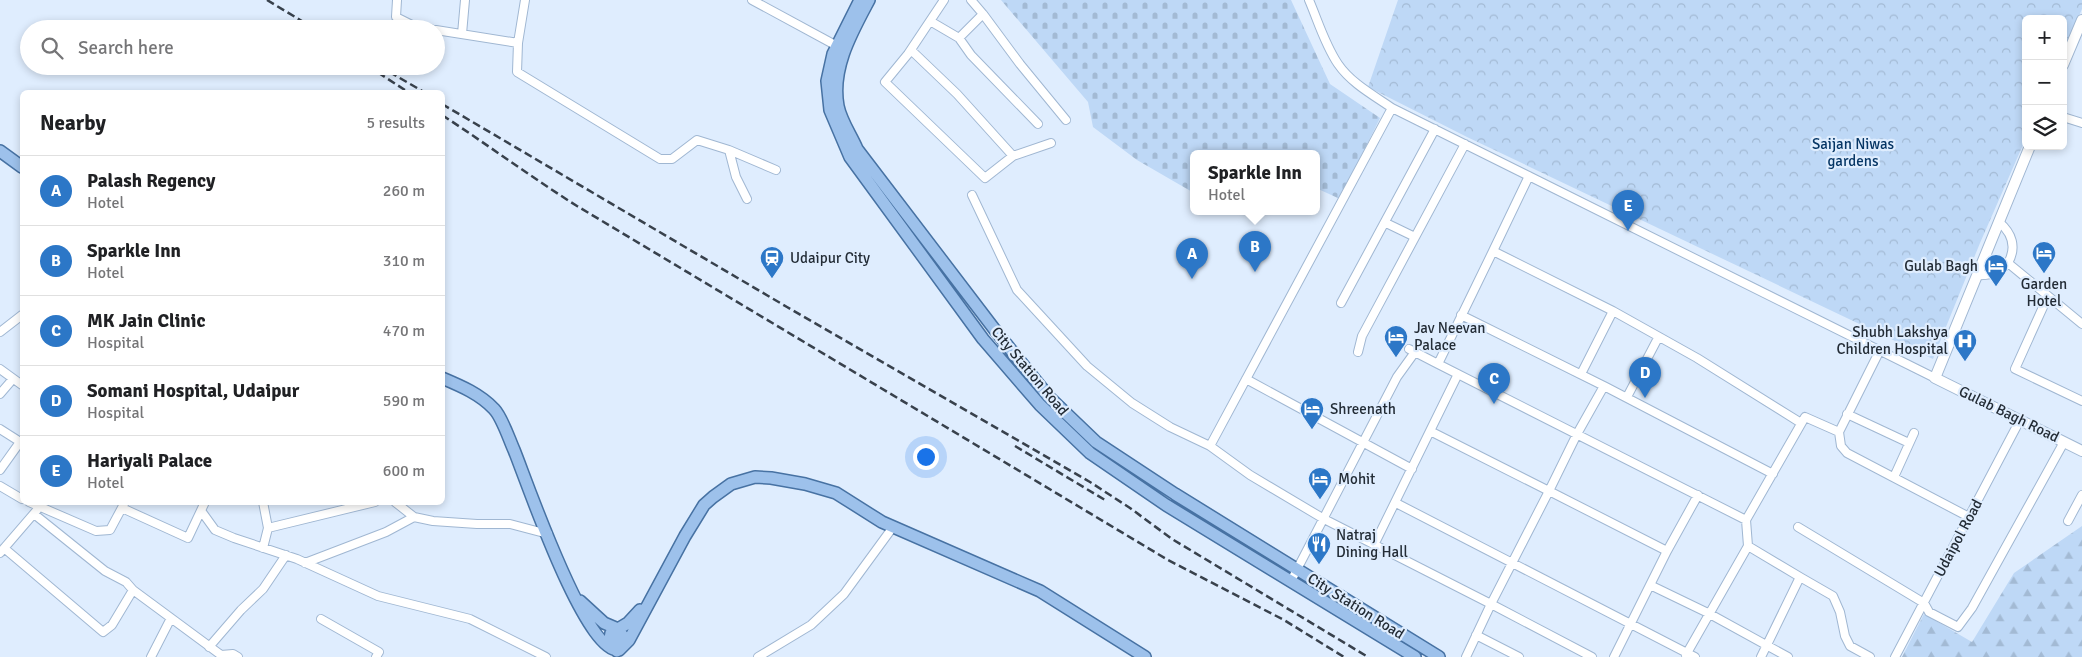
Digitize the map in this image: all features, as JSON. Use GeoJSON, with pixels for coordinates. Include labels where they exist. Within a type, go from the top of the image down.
{"type":"FeatureCollection","features":[{"type":"Feature","properties":{"kind":"main road","name":"City Station Road"},"geometry":{"type":"LineString","coordinates":[[860,0],[837,46],[827,82],[830,110],[850,157],[908,238],[996,354],[1040,405],[1090,453],[1166,504],[1415,657]]}},
{"type":"Feature","properties":{"kind":"main road","name":"City Station Road"},"geometry":{"type":"LineString","coordinates":[[869,0],[856,24],[843,56],[836,82],[838,108],[857,149],[995,330],[1049,397],[1096,442],[1175,494],[1438,657]]}},
{"type":"Feature","properties":{"kind":"main road"},"geometry":{"type":"LineString","coordinates":[[2065,60],[2082,20]]}},
{"type":"Feature","properties":{"kind":"main road"},"geometry":{"type":"LineString","coordinates":[[1935,378],[2028,150]]}},
{"type":"Feature","properties":{"kind":"main road"},"geometry":{"type":"LineString","coordinates":[[0,151],[20,166]]}},
{"type":"Feature","properties":{"kind":"main road","name":"Gulab Bagh Road"},"geometry":{"type":"LineString","coordinates":[[1935,378],[2082,450]]}},
{"type":"Feature","properties":{"kind":"main road"},"geometry":{"type":"LineString","coordinates":[[445,379],[467,388],[495,410],[509,438],[574,596],[595,634],[607,647],[617,651]]}},
{"type":"Feature","properties":{"kind":"main road"},"geometry":{"type":"LineString","coordinates":[[617,651],[629,640],[704,505],[722,489],[743,479],[770,478],[821,488],[836,493],[893,527],[1040,591],[1145,657]]}},
{"type":"Feature","properties":{"kind":"main road"},"geometry":{"type":"LineString","coordinates":[[574,596],[597,617],[618,629]]}},
{"type":"Feature","properties":{"kind":"main road"},"geometry":{"type":"LineString","coordinates":[[617,651],[612,647],[609,640],[611,634],[632,620],[653,596]]}},
{"type":"Feature","properties":{"kind":"street"},"geometry":{"type":"LineString","coordinates":[[397,0],[396,17],[402,20]]}},
{"type":"Feature","properties":{"kind":"street"},"geometry":{"type":"LineString","coordinates":[[462,34],[465,0]]}},
{"type":"Feature","properties":{"kind":"street"},"geometry":{"type":"LineString","coordinates":[[525,0],[518,43],[517,72],[660,159],[672,159],[697,140],[729,150],[776,170]]}},
{"type":"Feature","properties":{"kind":"street"},"geometry":{"type":"LineString","coordinates":[[752,0],[837,46]]}},
{"type":"Feature","properties":{"kind":"street"},"geometry":{"type":"LineString","coordinates":[[944,0],[911,50],[885,82],[985,178],[1013,156],[1051,143]]}},
{"type":"Feature","properties":{"kind":"street"},"geometry":{"type":"LineString","coordinates":[[971,0],[1066,120]]}},
{"type":"Feature","properties":{"kind":"street"},"geometry":{"type":"LineString","coordinates":[[1309,0],[1338,64],[1364,89],[1392,108],[1935,378]]}},
{"type":"Feature","properties":{"kind":"street"},"geometry":{"type":"LineString","coordinates":[[960,38],[983,14]]}},
{"type":"Feature","properties":{"kind":"street"},"geometry":{"type":"LineString","coordinates":[[930,21],[960,38],[972,55],[1038,124]]}},
{"type":"Feature","properties":{"kind":"street"},"geometry":{"type":"LineString","coordinates":[[445,31],[518,43]]}},
{"type":"Feature","properties":{"kind":"street"},"geometry":{"type":"LineString","coordinates":[[911,50],[957,94],[1013,156]]}},
{"type":"Feature","properties":{"kind":"street"},"geometry":{"type":"LineString","coordinates":[[1210,446],[1392,108]]}},
{"type":"Feature","properties":{"kind":"street"},"geometry":{"type":"LineString","coordinates":[[2067,118],[2082,123]]}},
{"type":"Feature","properties":{"kind":"street"},"geometry":{"type":"LineString","coordinates":[[1341,302],[1435,129]]}},
{"type":"Feature","properties":{"kind":"street"},"geometry":{"type":"LineString","coordinates":[[1358,352],[1362,336],[1465,144]]}},
{"type":"Feature","properties":{"kind":"street"},"geometry":{"type":"LineString","coordinates":[[729,150],[736,177],[747,199]]}},
{"type":"Feature","properties":{"kind":"street"},"geometry":{"type":"LineString","coordinates":[[1438,364],[1529,176]]}},
{"type":"Feature","properties":{"kind":"street"},"geometry":{"type":"LineString","coordinates":[[972,195],[1018,290],[1087,366],[1132,403],[1170,427],[1210,446],[1250,475],[1324,519],[1592,657]]}},
{"type":"Feature","properties":{"kind":"street"},"geometry":{"type":"LineString","coordinates":[[1386,222],[1415,237]]}},
{"type":"Feature","properties":{"kind":"street"},"geometry":{"type":"LineString","coordinates":[[1977,275],[1985,276],[1996,273],[2008,263],[2012,254],[2012,242],[2006,228],[1999,222]]}},
{"type":"Feature","properties":{"kind":"street"},"geometry":{"type":"LineString","coordinates":[[1493,251],[1612,311],[1696,358],[1801,424]]}},
{"type":"Feature","properties":{"kind":"street"},"geometry":{"type":"LineString","coordinates":[[2008,263],[2082,324]]}},
{"type":"Feature","properties":{"kind":"street"},"geometry":{"type":"LineString","coordinates":[[2048,296],[2015,369],[2082,401]]}},
{"type":"Feature","properties":{"kind":"street"},"geometry":{"type":"LineString","coordinates":[[1581,374],[1612,311]]}},
{"type":"Feature","properties":{"kind":"street"},"geometry":{"type":"LineString","coordinates":[[1461,316],[1627,397],[1648,410],[1773,474]]}},
{"type":"Feature","properties":{"kind":"street"},"geometry":{"type":"LineString","coordinates":[[0,332],[20,317]]}},
{"type":"Feature","properties":{"kind":"street"},"geometry":{"type":"LineString","coordinates":[[1627,397],[1658,338]]}},
{"type":"Feature","properties":{"kind":"street"},"geometry":{"type":"LineString","coordinates":[[1880,350],[1838,432],[1841,446],[1847,453],[1969,517]]}},
{"type":"Feature","properties":{"kind":"street"},"geometry":{"type":"LineString","coordinates":[[1291,581],[1396,377],[1412,351],[1746,520]]}},
{"type":"Feature","properties":{"kind":"street"},"geometry":{"type":"LineString","coordinates":[[0,370],[20,384]]}},
{"type":"Feature","properties":{"kind":"street"},"geometry":{"type":"LineString","coordinates":[[1374,545],[1458,374]]}},
{"type":"Feature","properties":{"kind":"street"},"geometry":{"type":"LineString","coordinates":[[1246,379],[1412,469]]}},
{"type":"Feature","properties":{"kind":"street"},"geometry":{"type":"LineString","coordinates":[[0,394],[12,380]]}},
{"type":"Feature","properties":{"kind":"street"},"geometry":{"type":"LineString","coordinates":[[1466,657],[1577,434],[1604,386]]}},
{"type":"Feature","properties":{"kind":"street"},"geometry":{"type":"LineString","coordinates":[[1847,414],[1909,443]]}},
{"type":"Feature","properties":{"kind":"street"},"geometry":{"type":"LineString","coordinates":[[1686,655],[1708,613],[1748,546],[1746,520],[1805,418],[1838,432]]}},
{"type":"Feature","properties":{"kind":"street","name":"Udaipol Road"},"geometry":{"type":"LineString","coordinates":[[1895,657],[2020,420]]}},
{"type":"Feature","properties":{"kind":"street"},"geometry":{"type":"LineString","coordinates":[[0,429],[20,442]]}},
{"type":"Feature","properties":{"kind":"street"},"geometry":{"type":"LineString","coordinates":[[1430,431],[1667,551]]}},
{"type":"Feature","properties":{"kind":"street"},"geometry":{"type":"LineString","coordinates":[[1894,477],[1914,433]]}},
{"type":"Feature","properties":{"kind":"street"},"geometry":{"type":"LineString","coordinates":[[1798,527],[1924,603],[1929,612],[1938,618],[1958,627],[1961,625],[2064,442]]}},
{"type":"Feature","properties":{"kind":"street"},"geometry":{"type":"LineString","coordinates":[[0,470],[20,444]]}},
{"type":"Feature","properties":{"kind":"street"},"geometry":{"type":"LineString","coordinates":[[0,486],[20,498]]}},
{"type":"Feature","properties":{"kind":"street"},"geometry":{"type":"LineString","coordinates":[[2068,520],[2082,495]]}},
{"type":"Feature","properties":{"kind":"street"},"geometry":{"type":"LineString","coordinates":[[1614,657],[1667,551],[1698,496]]}},
{"type":"Feature","properties":{"kind":"street"},"geometry":{"type":"LineString","coordinates":[[1396,503],[1686,655],[1695,657]]}},
{"type":"Feature","properties":{"kind":"street"},"geometry":{"type":"LineString","coordinates":[[31,505],[105,571],[126,582],[133,590],[220,656],[233,654],[238,657]]}},
{"type":"Feature","properties":{"kind":"street"},"geometry":{"type":"LineString","coordinates":[[36,511],[96,531],[110,530],[123,505],[188,538],[204,505]]}},
{"type":"Feature","properties":{"kind":"street"},"geometry":{"type":"LineString","coordinates":[[263,548],[268,528],[264,505]]}},
{"type":"Feature","properties":{"kind":"street"},"geometry":{"type":"LineString","coordinates":[[268,528],[363,505]]}},
{"type":"Feature","properties":{"kind":"street"},"geometry":{"type":"LineString","coordinates":[[399,505],[414,517],[433,521],[510,524],[548,534]]}},
{"type":"Feature","properties":{"kind":"street"},"geometry":{"type":"LineString","coordinates":[[36,511],[2,551],[103,632],[112,625],[133,590]]}},
{"type":"Feature","properties":{"kind":"street"},"geometry":{"type":"LineString","coordinates":[[202,512],[215,530],[305,563],[378,596],[470,619],[546,657]]}},
{"type":"Feature","properties":{"kind":"street"},"geometry":{"type":"LineString","coordinates":[[305,563],[386,532],[414,517]]}},
{"type":"Feature","properties":{"kind":"street"},"geometry":{"type":"LineString","coordinates":[[758,657],[811,625],[844,594],[893,527]]}},
{"type":"Feature","properties":{"kind":"street"},"geometry":{"type":"LineString","coordinates":[[1748,546],[1833,596],[1840,612],[1845,636],[1850,646],[1870,657]]}},
{"type":"Feature","properties":{"kind":"street"},"geometry":{"type":"LineString","coordinates":[[209,647],[241,610],[263,589],[286,556]]}},
{"type":"Feature","properties":{"kind":"street"},"geometry":{"type":"LineString","coordinates":[[1761,657],[1800,577]]}},
{"type":"Feature","properties":{"kind":"street"},"geometry":{"type":"LineString","coordinates":[[1650,585],[1708,613],[1788,657]]}},
{"type":"Feature","properties":{"kind":"street"},"geometry":{"type":"LineString","coordinates":[[151,657],[171,618]]}},
{"type":"Feature","properties":{"kind":"street"},"geometry":{"type":"LineString","coordinates":[[321,619],[380,652],[376,657]]}},
{"type":"Feature","properties":{"kind":"street"},"geometry":{"type":"LineString","coordinates":[[1476,635],[1519,657]]}},
{"type":"Feature","properties":{"kind":"green space"},"geometry":{"type":"Polygon","coordinates":[[[1001,0],[1291,0],[1330,84],[1380,118],[1340,199],[1320,190],[1320,150],[1190,150],[1190,191],[1137,160],[1093,127],[1088,102],[1001,0]]]}},
{"type":"Feature","properties":{"kind":"green space","name":"Saijan Niwas gardens"},"geometry":{"type":"Polygon","coordinates":[[[1398,0],[2082,0],[2082,9],[2067,43],[2067,15],[2022,15],[2022,147],[1980,243],[1933,359],[1467,137],[1368,87],[1398,0]]]}},
{"type":"Feature","properties":{"kind":"green space"},"geometry":{"type":"Polygon","coordinates":[[[2082,526],[2082,657],[1902,657],[1924,614],[1972,642],[2014,573],[2082,526]]]}},
{"type":"Feature","properties":{"kind":"railway"},"geometry":{"type":"LineString","coordinates":[[267,0],[300,20]]}},
{"type":"Feature","properties":{"kind":"railway"},"geometry":{"type":"LineString","coordinates":[[382,75],[405,90]]}},
{"type":"Feature","properties":{"kind":"railway"},"geometry":{"type":"LineString","coordinates":[[395,75],[421,90]]}},
{"type":"Feature","properties":{"kind":"railway"},"geometry":{"type":"LineString","coordinates":[[445,106],[787,307],[1090,482],[1172,539],[1368,657]]}},
{"type":"Feature","properties":{"kind":"railway"},"geometry":{"type":"LineString","coordinates":[[445,117],[577,206],[1168,560],[1284,620],[1344,657]]}},
{"type":"Feature","properties":{"kind":"railway"},"geometry":{"type":"LineString","coordinates":[[1015,446],[1105,500]]}},
{"type":"Feature","properties":{"kind":"place","name":"Hariyali Palace"},"geometry":{"type":"Point","coordinates":[1628,231]}},
{"type":"Feature","properties":{"kind":"place","name":"Sparkle Inn"},"geometry":{"type":"Point","coordinates":[1255,272]}},
{"type":"Feature","properties":{"kind":"place","name":"Garden Hotel"},"geometry":{"type":"Point","coordinates":[2044,274]}},
{"type":"Feature","properties":{"kind":"place","name":"Udaipur City"},"geometry":{"type":"Point","coordinates":[772,279]}},
{"type":"Feature","properties":{"kind":"place","name":"Palash Regency"},"geometry":{"type":"Point","coordinates":[1192,279]}},
{"type":"Feature","properties":{"kind":"place","name":"Gulab Bagh"},"geometry":{"type":"Point","coordinates":[1996,287]}},
{"type":"Feature","properties":{"kind":"place","name":"Jav Neevan Palace"},"geometry":{"type":"Point","coordinates":[1396,358]}},
{"type":"Feature","properties":{"kind":"place","name":"Shubh Lakshya Children Hospital"},"geometry":{"type":"Point","coordinates":[1965,362]}},
{"type":"Feature","properties":{"kind":"place","name":"Somani Hospital, Udaipur"},"geometry":{"type":"Point","coordinates":[1645,398]}},
{"type":"Feature","properties":{"kind":"place","name":"MK Jain Clinic"},"geometry":{"type":"Point","coordinates":[1494,404]}},
{"type":"Feature","properties":{"kind":"place","name":"Shreenath"},"geometry":{"type":"Point","coordinates":[1312,430]}},
{"type":"Feature","properties":{"kind":"place","name":"Mohit"},"geometry":{"type":"Point","coordinates":[1320,500]}},
{"type":"Feature","properties":{"kind":"place","name":"Natraj Dining Hall"},"geometry":{"type":"Point","coordinates":[1319,565]}}]}
